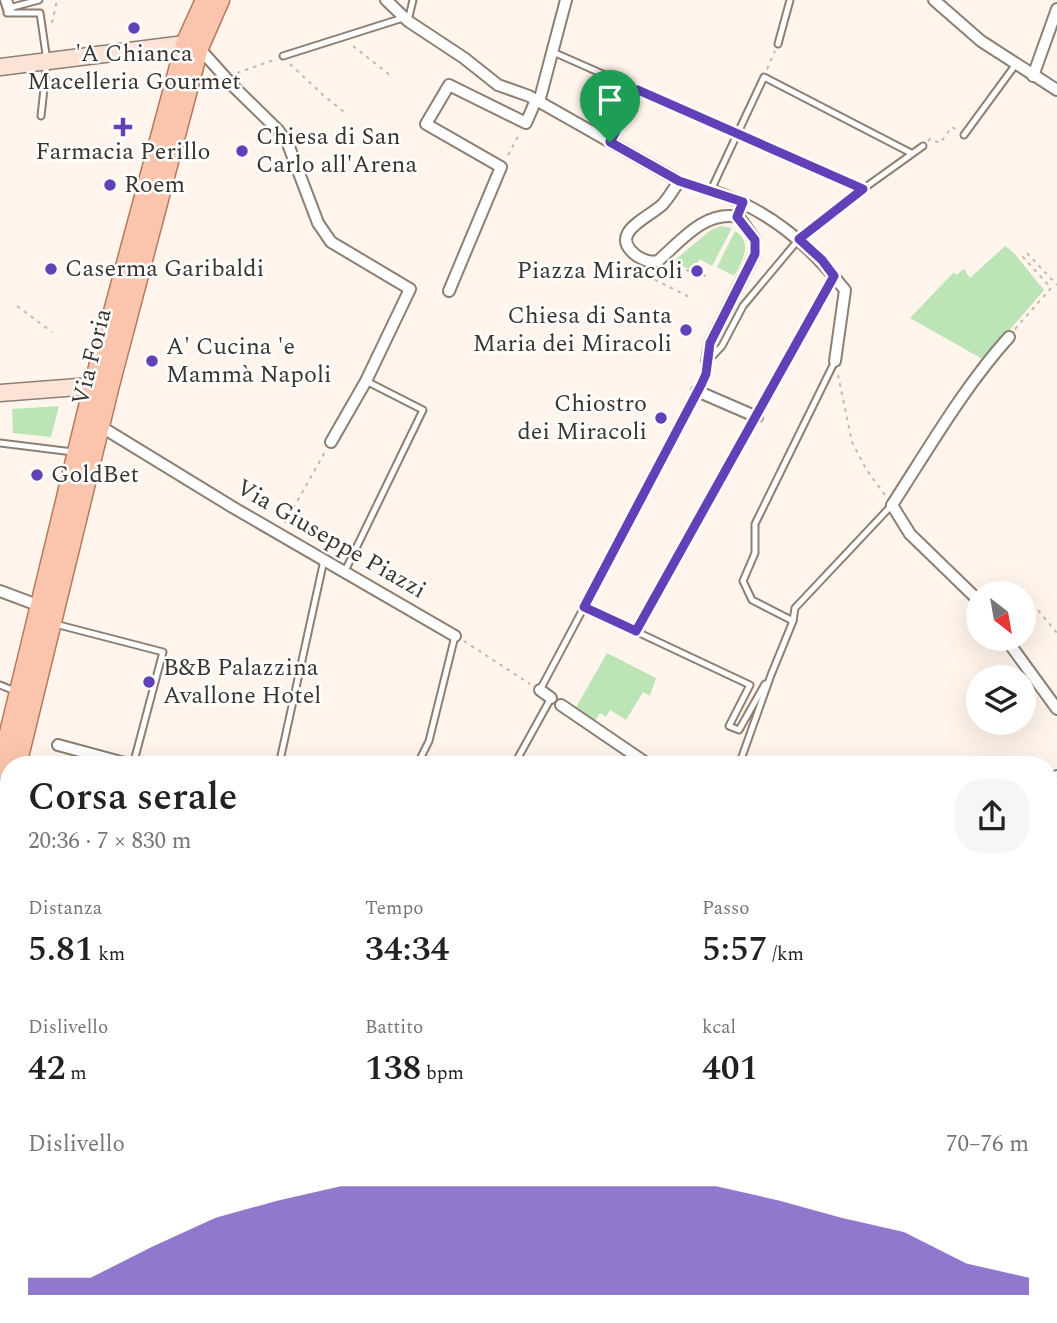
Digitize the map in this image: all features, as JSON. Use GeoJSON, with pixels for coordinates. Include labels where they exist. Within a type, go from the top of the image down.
{"type":"FeatureCollection","features":[{"type":"Feature","properties":{"kind":"main road","name":"Via Foria"},"geometry":{"type":"LineString","coordinates":[[3,756],[12,725],[27,696],[52,624],[101,385],[205,0]]}},
{"type":"Feature","properties":{"kind":"main road","name":"Via Foria"},"geometry":{"type":"LineString","coordinates":[[192,46],[220,0]]}},
{"type":"Feature","properties":{"kind":"main road"},"geometry":{"type":"LineString","coordinates":[[0,67],[47,52],[192,46]]}},
{"type":"Feature","properties":{"kind":"main road"},"geometry":{"type":"LineString","coordinates":[[0,393],[101,385]]}},
{"type":"Feature","properties":{"kind":"main road","name":"Via Foria"},"geometry":{"type":"LineString","coordinates":[[27,696],[40,606],[85,453],[100,426],[101,385]]}},
{"type":"Feature","properties":{"kind":"main road","name":"Via Foria"},"geometry":{"type":"LineString","coordinates":[[12,725],[16,756]]}},
{"type":"Feature","properties":{"kind":"street"},"geometry":{"type":"LineString","coordinates":[[386,0],[406,19],[464,58],[498,85],[537,101],[679,181],[662,204],[628,233],[626,240],[633,252],[642,259],[658,261],[709,218],[728,215],[737,217],[755,240],[755,254],[710,343],[707,362]]}},
{"type":"Feature","properties":{"kind":"street"},"geometry":{"type":"LineString","coordinates":[[449,291],[501,167],[426,124],[449,85],[526,123],[537,101],[553,52],[566,0]]}},
{"type":"Feature","properties":{"kind":"street"},"geometry":{"type":"LineString","coordinates":[[934,0],[981,41],[1057,90]]}},
{"type":"Feature","properties":{"kind":"street"},"geometry":{"type":"LineString","coordinates":[[1033,76],[1057,9]]}},
{"type":"Feature","properties":{"kind":"street"},"geometry":{"type":"LineString","coordinates":[[192,46],[278,130],[288,144],[318,223],[331,242],[410,289],[366,381],[331,442]]}},
{"type":"Feature","properties":{"kind":"street"},"geometry":{"type":"LineString","coordinates":[[711,190],[758,210],[799,239],[822,260],[845,290],[835,360]]}},
{"type":"Feature","properties":{"kind":"street"},"geometry":{"type":"LineString","coordinates":[[737,217],[743,202]]}},
{"type":"Feature","properties":{"kind":"street"},"geometry":{"type":"LineString","coordinates":[[966,588],[910,534],[892,505],[994,353],[1009,337]]}},
{"type":"Feature","properties":{"kind":"street"},"geometry":{"type":"LineString","coordinates":[[698,391],[757,417]]}},
{"type":"Feature","properties":{"kind":"street","name":"Via Giuseppe Piazzi"},"geometry":{"type":"LineString","coordinates":[[100,426],[324,561],[455,636]]}},
{"type":"Feature","properties":{"kind":"street"},"geometry":{"type":"LineString","coordinates":[[0,591],[40,606]]}},
{"type":"Feature","properties":{"kind":"street"},"geometry":{"type":"LineString","coordinates":[[1015,651],[1057,709]]}},
{"type":"Feature","properties":{"kind":"street"},"geometry":{"type":"LineString","coordinates":[[540,690],[551,698]]}},
{"type":"Feature","properties":{"kind":"street"},"geometry":{"type":"LineString","coordinates":[[561,705],[636,756]]}},
{"type":"Feature","properties":{"kind":"street"},"geometry":{"type":"LineString","coordinates":[[58,746],[97,756]]}},
{"type":"Feature","properties":{"kind":"lane"},"geometry":{"type":"LineString","coordinates":[[39,0],[8,4],[7,10],[8,14],[40,13],[47,52],[41,116]]}},
{"type":"Feature","properties":{"kind":"lane"},"geometry":{"type":"LineString","coordinates":[[283,56],[406,19],[413,0]]}},
{"type":"Feature","properties":{"kind":"lane"},"geometry":{"type":"LineString","coordinates":[[778,44],[790,0]]}},
{"type":"Feature","properties":{"kind":"lane"},"geometry":{"type":"LineString","coordinates":[[553,52],[863,189]]}},
{"type":"Feature","properties":{"kind":"lane"},"geometry":{"type":"LineString","coordinates":[[964,135],[1016,64]]}},
{"type":"Feature","properties":{"kind":"lane"},"geometry":{"type":"LineString","coordinates":[[711,190],[764,77],[911,153]]}},
{"type":"Feature","properties":{"kind":"lane"},"geometry":{"type":"LineString","coordinates":[[610,142],[638,90]]}},
{"type":"Feature","properties":{"kind":"lane"},"geometry":{"type":"LineString","coordinates":[[540,690],[698,391],[706,374],[707,362],[722,346],[743,306],[799,239],[923,146]]}},
{"type":"Feature","properties":{"kind":"lane"},"geometry":{"type":"LineString","coordinates":[[636,631],[834,276]]}},
{"type":"Feature","properties":{"kind":"lane"},"geometry":{"type":"LineString","coordinates":[[793,621],[752,600],[743,581],[755,553],[755,524],[835,360]]}},
{"type":"Feature","properties":{"kind":"lane"},"geometry":{"type":"LineString","coordinates":[[345,571],[423,410],[366,381]]}},
{"type":"Feature","properties":{"kind":"lane"},"geometry":{"type":"LineString","coordinates":[[0,443],[85,453]]}},
{"type":"Feature","properties":{"kind":"lane"},"geometry":{"type":"LineString","coordinates":[[742,756],[793,621],[795,608],[892,505]]}},
{"type":"Feature","properties":{"kind":"lane"},"geometry":{"type":"LineString","coordinates":[[281,756],[324,561]]}},
{"type":"Feature","properties":{"kind":"lane"},"geometry":{"type":"LineString","coordinates":[[584,607],[751,685],[729,726],[739,730],[771,675]]}},
{"type":"Feature","properties":{"kind":"lane"},"geometry":{"type":"LineString","coordinates":[[52,624],[163,652],[135,756]]}},
{"type":"Feature","properties":{"kind":"lane"},"geometry":{"type":"LineString","coordinates":[[422,756],[429,741],[455,636]]}},
{"type":"Feature","properties":{"kind":"lane"},"geometry":{"type":"LineString","coordinates":[[0,685],[27,696]]}},
{"type":"Feature","properties":{"kind":"lane"},"geometry":{"type":"LineString","coordinates":[[519,756],[551,698]]}},
{"type":"Feature","properties":{"kind":"path"},"geometry":{"type":"LineString","coordinates":[[47,52],[57,0]]}},
{"type":"Feature","properties":{"kind":"path"},"geometry":{"type":"LineString","coordinates":[[764,77],[778,44]]}},
{"type":"Feature","properties":{"kind":"path"},"geometry":{"type":"LineString","coordinates":[[353,46],[391,76]]}},
{"type":"Feature","properties":{"kind":"path"},"geometry":{"type":"LineString","coordinates":[[225,77],[283,56],[321,94],[344,112]]}},
{"type":"Feature","properties":{"kind":"path"},"geometry":{"type":"LineString","coordinates":[[501,167],[526,123]]}},
{"type":"Feature","properties":{"kind":"path"},"geometry":{"type":"LineString","coordinates":[[923,146],[930,139],[940,143],[952,127],[964,135]]}},
{"type":"Feature","properties":{"kind":"path"},"geometry":{"type":"LineString","coordinates":[[679,181],[711,190]]}},
{"type":"Feature","properties":{"kind":"path"},"geometry":{"type":"LineString","coordinates":[[1009,337],[1051,288],[1023,257],[1027,253],[1057,285]]}},
{"type":"Feature","properties":{"kind":"path"},"geometry":{"type":"LineString","coordinates":[[658,261],[706,276]]}},
{"type":"Feature","properties":{"kind":"path"},"geometry":{"type":"LineString","coordinates":[[632,270],[693,299]]}},
{"type":"Feature","properties":{"kind":"path"},"geometry":{"type":"LineString","coordinates":[[17,306],[52,332]]}},
{"type":"Feature","properties":{"kind":"path"},"geometry":{"type":"LineString","coordinates":[[835,360],[852,442],[866,469],[892,505]]}},
{"type":"Feature","properties":{"kind":"path"},"geometry":{"type":"LineString","coordinates":[[279,534],[331,442]]}},
{"type":"Feature","properties":{"kind":"path"},"geometry":{"type":"LineString","coordinates":[[1036,608],[1057,634]]}},
{"type":"Feature","properties":{"kind":"path"},"geometry":{"type":"LineString","coordinates":[[455,636],[540,690]]}},
{"type":"Feature","properties":{"kind":"green space"},"geometry":{"type":"Polygon","coordinates":[[[721,226],[732,228],[712,266],[700,259],[693,270],[671,263],[711,230],[721,226]]]}},
{"type":"Feature","properties":{"kind":"green space"},"geometry":{"type":"Polygon","coordinates":[[[735,231],[744,241],[745,252],[734,276],[717,267],[735,231]]]}},
{"type":"Feature","properties":{"kind":"green space"},"geometry":{"type":"Polygon","coordinates":[[[1005,246],[1044,290],[984,360],[910,318],[954,272],[956,275],[964,269],[970,278],[1005,246]]]}},
{"type":"Feature","properties":{"kind":"green space"},"geometry":{"type":"Polygon","coordinates":[[[59,406],[51,437],[13,433],[12,409],[59,406]]]}},
{"type":"Feature","properties":{"kind":"green space"},"geometry":{"type":"Polygon","coordinates":[[[607,653],[656,678],[650,696],[643,692],[626,720],[610,710],[606,717],[600,713],[594,723],[575,709],[607,653]]]}},
{"type":"Feature","properties":{"kind":"place","name":"'A Chianca Macelleria Gourmet"},"geometry":{"type":"Point","coordinates":[134,28]}},
{"type":"Feature","properties":{"kind":"place","name":"Farmacia Perillo"},"geometry":{"type":"Point","coordinates":[123,127]}},
{"type":"Feature","properties":{"kind":"place","name":"Chiesa di San Carlo all'Arena"},"geometry":{"type":"Point","coordinates":[242,151]}},
{"type":"Feature","properties":{"kind":"place","name":"Roem"},"geometry":{"type":"Point","coordinates":[110,185]}},
{"type":"Feature","properties":{"kind":"place","name":"Caserma Garibaldi"},"geometry":{"type":"Point","coordinates":[51,269]}},
{"type":"Feature","properties":{"kind":"place","name":"Piazza Miracoli"},"geometry":{"type":"Point","coordinates":[697,271]}},
{"type":"Feature","properties":{"kind":"place","name":"Chiesa di Santa Maria dei Miracoli"},"geometry":{"type":"Point","coordinates":[686,330]}},
{"type":"Feature","properties":{"kind":"place","name":"A' Cucina 'e Mammà Napoli"},"geometry":{"type":"Point","coordinates":[152,361]}},
{"type":"Feature","properties":{"kind":"place","name":"Chiostro dei Miracoli"},"geometry":{"type":"Point","coordinates":[661,418]}},
{"type":"Feature","properties":{"kind":"place","name":"GoldBet"},"geometry":{"type":"Point","coordinates":[37,475]}},
{"type":"Feature","properties":{"kind":"place","name":"B&B Palazzina Avallone Hotel"},"geometry":{"type":"Point","coordinates":[149,682]}},
{"type":"Feature","properties":{"kind":"route"},"geometry":{"type":"LineString","coordinates":[[638,90],[863,189],[799,239],[822,260],[834,276],[636,631],[584,607],[701,385],[706,374],[710,343],[752,264],[755,240],[737,217],[743,202],[679,181],[610,142],[638,90]]}}]}
